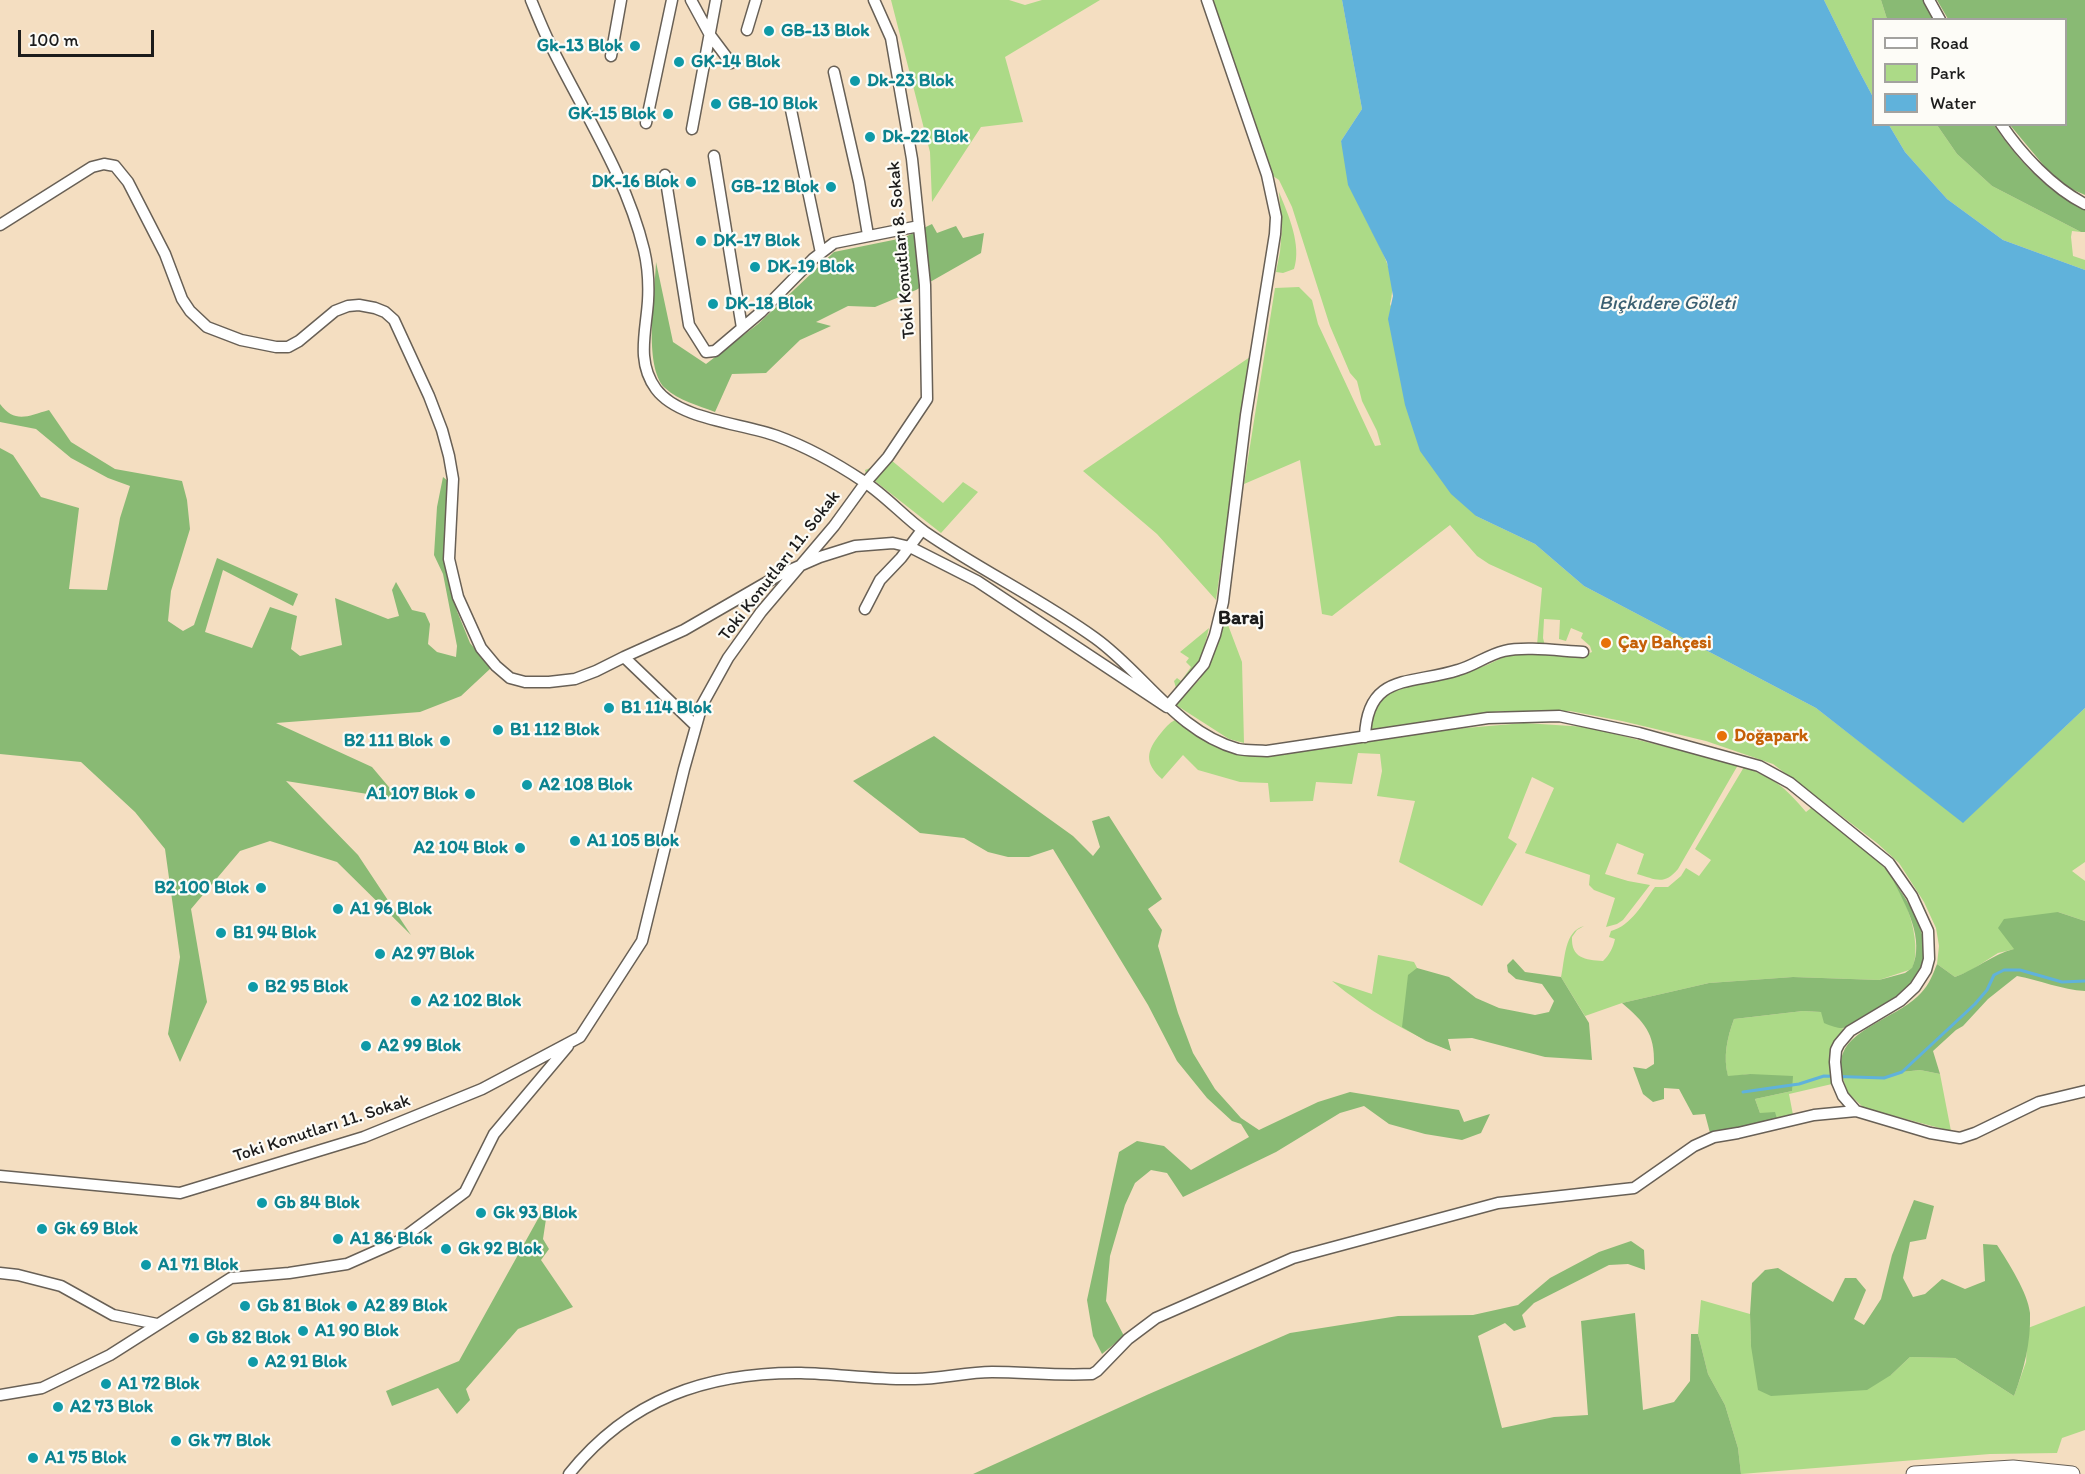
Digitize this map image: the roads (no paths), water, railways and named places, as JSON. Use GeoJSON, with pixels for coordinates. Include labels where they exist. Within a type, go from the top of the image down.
{"type":"FeatureCollection","features":[{"type":"Feature","properties":{"kind":"highway"},"geometry":{"type":"LineString","coordinates":[[1914,1474],[2013,1468],[2072,1474]]}},
{"type":"Feature","properties":{"kind":"street"},"geometry":{"type":"LineString","coordinates":[[610,56],[621,0]]}},
{"type":"Feature","properties":{"kind":"street"},"geometry":{"type":"LineString","coordinates":[[646,123],[672,0]]}},
{"type":"Feature","properties":{"kind":"street"},"geometry":{"type":"LineString","coordinates":[[691,0],[710,35],[731,63]]}},
{"type":"Feature","properties":{"kind":"street"},"geometry":{"type":"LineString","coordinates":[[692,129],[716,0]]}},
{"type":"Feature","properties":{"kind":"street"},"geometry":{"type":"LineString","coordinates":[[747,30],[756,0]]}},
{"type":"Feature","properties":{"kind":"street","name":"Toki Konutları 8. Sokak"},"geometry":{"type":"LineString","coordinates":[[866,482],[888,458],[927,399],[925,285],[912,159],[891,38],[874,0]]}},
{"type":"Feature","properties":{"kind":"street"},"geometry":{"type":"LineString","coordinates":[[1167,707],[1204,664],[1215,635],[1223,602],[1246,415],[1276,218],[1267,175],[1207,0]]}},
{"type":"Feature","properties":{"kind":"street"},"geometry":{"type":"LineString","coordinates":[[1929,0],[1939,18]]}},
{"type":"Feature","properties":{"kind":"street"},"geometry":{"type":"LineString","coordinates":[[532,1],[552,49],[620,181],[640,234],[648,274],[643,359],[652,382],[665,400],[673,405],[791,441],[838,464],[866,482],[922,530],[1096,638],[1127,664],[1167,707]]}},
{"type":"Feature","properties":{"kind":"street"},"geometry":{"type":"LineString","coordinates":[[834,72],[859,182],[868,235]]}},
{"type":"Feature","properties":{"kind":"street"},"geometry":{"type":"LineString","coordinates":[[790,105],[821,253]]}},
{"type":"Feature","properties":{"kind":"street"},"geometry":{"type":"LineString","coordinates":[[2003,126],[2050,180],[2085,204]]}},
{"type":"Feature","properties":{"kind":"street"},"geometry":{"type":"LineString","coordinates":[[714,156],[742,328]]}},
{"type":"Feature","properties":{"kind":"street"},"geometry":{"type":"LineString","coordinates":[[0,225],[92,167],[104,164],[115,166],[128,182],[165,254],[182,299],[190,311],[207,327],[241,340],[276,348],[288,347],[299,341],[335,311],[359,305],[385,312],[401,332],[442,430],[453,479],[449,540],[451,574],[458,597],[481,648],[510,678],[525,682],[575,679],[684,630],[742,595],[820,557],[855,546],[893,543],[910,547],[950,566],[1002,596],[1195,727],[1240,749],[1267,751],[1488,718],[1559,716],[1639,733],[1759,766],[1790,783],[1889,863],[1912,897],[1928,931],[1929,959],[1926,970],[1915,987],[1900,1001],[1850,1031],[1839,1044],[1835,1062],[1837,1082],[1843,1096],[1856,1111]]}},
{"type":"Feature","properties":{"kind":"street"},"geometry":{"type":"LineString","coordinates":[[665,175],[689,325],[706,352],[715,351],[762,312],[813,259],[834,243],[919,226]]}},
{"type":"Feature","properties":{"kind":"street","name":"Toki Konutları 11. Sokak"},"geometry":{"type":"LineString","coordinates":[[0,1176],[180,1193],[282,1160],[364,1137],[482,1089],[580,1037],[642,941],[702,705],[728,658],[761,612],[834,526],[866,482]]}},
{"type":"Feature","properties":{"kind":"street"},"geometry":{"type":"LineString","coordinates":[[865,609],[879,580],[910,547],[922,530]]}},
{"type":"Feature","properties":{"kind":"street"},"geometry":{"type":"LineString","coordinates":[[1365,736],[1370,707],[1387,688],[1402,681],[1460,670],[1506,650],[1583,652]]}},
{"type":"Feature","properties":{"kind":"street"},"geometry":{"type":"LineString","coordinates":[[624,657],[696,726]]}},
{"type":"Feature","properties":{"kind":"street"},"geometry":{"type":"LineString","coordinates":[[0,1395],[42,1388],[110,1355],[231,1278],[289,1273],[347,1264],[399,1241],[465,1192],[494,1134],[572,1041]]}},
{"type":"Feature","properties":{"kind":"street"},"geometry":{"type":"LineString","coordinates":[[569,1474],[598,1442],[636,1412],[655,1401],[705,1384],[736,1377],[801,1373],[915,1379],[989,1372],[1092,1374],[1128,1339],[1156,1318],[1293,1258],[1488,1205],[1634,1188],[1694,1146],[1714,1137],[1814,1115],[1856,1111],[1930,1133],[1960,1138],[2039,1102],[2085,1091]]}},
{"type":"Feature","properties":{"kind":"street"},"geometry":{"type":"LineString","coordinates":[[0,1274],[18,1275],[61,1286],[113,1315],[158,1324]]}},
{"type":"Feature","properties":{"kind":"water","name":"Bıçkıdere Göleti"},"geometry":{"type":"Polygon","coordinates":[[[1342,0],[1824,0],[1872,95],[1872,126],[1890,126],[1905,152],[1947,199],[2003,240],[2085,270],[2085,708],[1963,823],[1816,708],[1584,586],[1535,544],[1476,516],[1451,494],[1420,451],[1405,405],[1388,319],[1393,296],[1387,262],[1348,185],[1341,141],[1362,109],[1342,0]]]}},
{"type":"Feature","properties":{"kind":"waterway"},"geometry":{"type":"LineString","coordinates":[[1743,1092],[1799,1084],[1824,1076],[1884,1078],[1902,1072],[1975,1004],[1987,990],[1994,975],[2004,970],[2020,970],[2062,982],[2085,981]]}},
{"type":"Feature","properties":{"kind":"place","name":"GB-13 Blok"},"geometry":{"type":"Point","coordinates":[769,31]}},
{"type":"Feature","properties":{"kind":"place","name":"Gk-13 Blok"},"geometry":{"type":"Point","coordinates":[635,46]}},
{"type":"Feature","properties":{"kind":"place","name":"GK-14 Blok"},"geometry":{"type":"Point","coordinates":[679,62]}},
{"type":"Feature","properties":{"kind":"place","name":"Dk-23 Blok"},"geometry":{"type":"Point","coordinates":[855,81]}},
{"type":"Feature","properties":{"kind":"place","name":"GB-10 Blok"},"geometry":{"type":"Point","coordinates":[716,104]}},
{"type":"Feature","properties":{"kind":"place","name":"GK-15 Blok"},"geometry":{"type":"Point","coordinates":[668,114]}},
{"type":"Feature","properties":{"kind":"place","name":"Dk-22 Blok"},"geometry":{"type":"Point","coordinates":[870,137]}},
{"type":"Feature","properties":{"kind":"place","name":"DK-16 Blok"},"geometry":{"type":"Point","coordinates":[691,182]}},
{"type":"Feature","properties":{"kind":"place","name":"GB-12 Blok"},"geometry":{"type":"Point","coordinates":[831,187]}},
{"type":"Feature","properties":{"kind":"place","name":"DK-17 Blok"},"geometry":{"type":"Point","coordinates":[701,241]}},
{"type":"Feature","properties":{"kind":"place","name":"DK-19 Blok"},"geometry":{"type":"Point","coordinates":[755,267]}},
{"type":"Feature","properties":{"kind":"place","name":"DK-18 Blok"},"geometry":{"type":"Point","coordinates":[713,304]}},
{"type":"Feature","properties":{"kind":"place","name":"Çay Bahçesi"},"geometry":{"type":"Point","coordinates":[1606,643]}},
{"type":"Feature","properties":{"kind":"place","name":"B1 114 Blok"},"geometry":{"type":"Point","coordinates":[609,708]}},
{"type":"Feature","properties":{"kind":"place","name":"B1 112 Blok"},"geometry":{"type":"Point","coordinates":[498,730]}},
{"type":"Feature","properties":{"kind":"place","name":"Doğapark"},"geometry":{"type":"Point","coordinates":[1722,736]}},
{"type":"Feature","properties":{"kind":"place","name":"B2 111 Blok"},"geometry":{"type":"Point","coordinates":[445,741]}},
{"type":"Feature","properties":{"kind":"place","name":"A2 108 Blok"},"geometry":{"type":"Point","coordinates":[527,785]}},
{"type":"Feature","properties":{"kind":"place","name":"A1 107 Blok"},"geometry":{"type":"Point","coordinates":[470,794]}},
{"type":"Feature","properties":{"kind":"place","name":"A1 105 Blok"},"geometry":{"type":"Point","coordinates":[575,841]}},
{"type":"Feature","properties":{"kind":"place","name":"A2 104 Blok"},"geometry":{"type":"Point","coordinates":[520,848]}},
{"type":"Feature","properties":{"kind":"place","name":"B2 100 Blok"},"geometry":{"type":"Point","coordinates":[261,888]}},
{"type":"Feature","properties":{"kind":"place","name":"A1 96 Blok"},"geometry":{"type":"Point","coordinates":[338,909]}},
{"type":"Feature","properties":{"kind":"place","name":"B1 94 Blok"},"geometry":{"type":"Point","coordinates":[221,933]}},
{"type":"Feature","properties":{"kind":"place","name":"A2 97 Blok"},"geometry":{"type":"Point","coordinates":[380,954]}},
{"type":"Feature","properties":{"kind":"place","name":"B2 95 Blok"},"geometry":{"type":"Point","coordinates":[253,987]}},
{"type":"Feature","properties":{"kind":"place","name":"A2 102 Blok"},"geometry":{"type":"Point","coordinates":[416,1001]}},
{"type":"Feature","properties":{"kind":"place","name":"A2 99 Blok"},"geometry":{"type":"Point","coordinates":[366,1046]}},
{"type":"Feature","properties":{"kind":"place","name":"Gb 84 Blok"},"geometry":{"type":"Point","coordinates":[262,1203]}},
{"type":"Feature","properties":{"kind":"place","name":"Gk 93 Blok"},"geometry":{"type":"Point","coordinates":[481,1213]}},
{"type":"Feature","properties":{"kind":"place","name":"Gk 69 Blok"},"geometry":{"type":"Point","coordinates":[42,1229]}},
{"type":"Feature","properties":{"kind":"place","name":"A1 86 Blok"},"geometry":{"type":"Point","coordinates":[338,1239]}},
{"type":"Feature","properties":{"kind":"place","name":"Gk 92 Blok"},"geometry":{"type":"Point","coordinates":[446,1249]}},
{"type":"Feature","properties":{"kind":"place","name":"A1 71 Blok"},"geometry":{"type":"Point","coordinates":[146,1265]}},
{"type":"Feature","properties":{"kind":"place","name":"Gb 81 Blok"},"geometry":{"type":"Point","coordinates":[245,1306]}},
{"type":"Feature","properties":{"kind":"place","name":"A2 89 Blok"},"geometry":{"type":"Point","coordinates":[352,1306]}},
{"type":"Feature","properties":{"kind":"place","name":"A1 90 Blok"},"geometry":{"type":"Point","coordinates":[303,1331]}},
{"type":"Feature","properties":{"kind":"place","name":"Gb 82 Blok"},"geometry":{"type":"Point","coordinates":[194,1338]}},
{"type":"Feature","properties":{"kind":"place","name":"A2 91 Blok"},"geometry":{"type":"Point","coordinates":[253,1362]}},
{"type":"Feature","properties":{"kind":"place","name":"A1 72 Blok"},"geometry":{"type":"Point","coordinates":[106,1384]}},
{"type":"Feature","properties":{"kind":"place","name":"A2 73 Blok"},"geometry":{"type":"Point","coordinates":[58,1407]}},
{"type":"Feature","properties":{"kind":"place","name":"Gk 77 Blok"},"geometry":{"type":"Point","coordinates":[176,1441]}},
{"type":"Feature","properties":{"kind":"place","name":"A1 75 Blok"},"geometry":{"type":"Point","coordinates":[33,1458]}},
{"type":"Feature","properties":{"kind":"district","name":"Baraj"},"geometry":{"type":"Point","coordinates":[1241,619]}}]}
